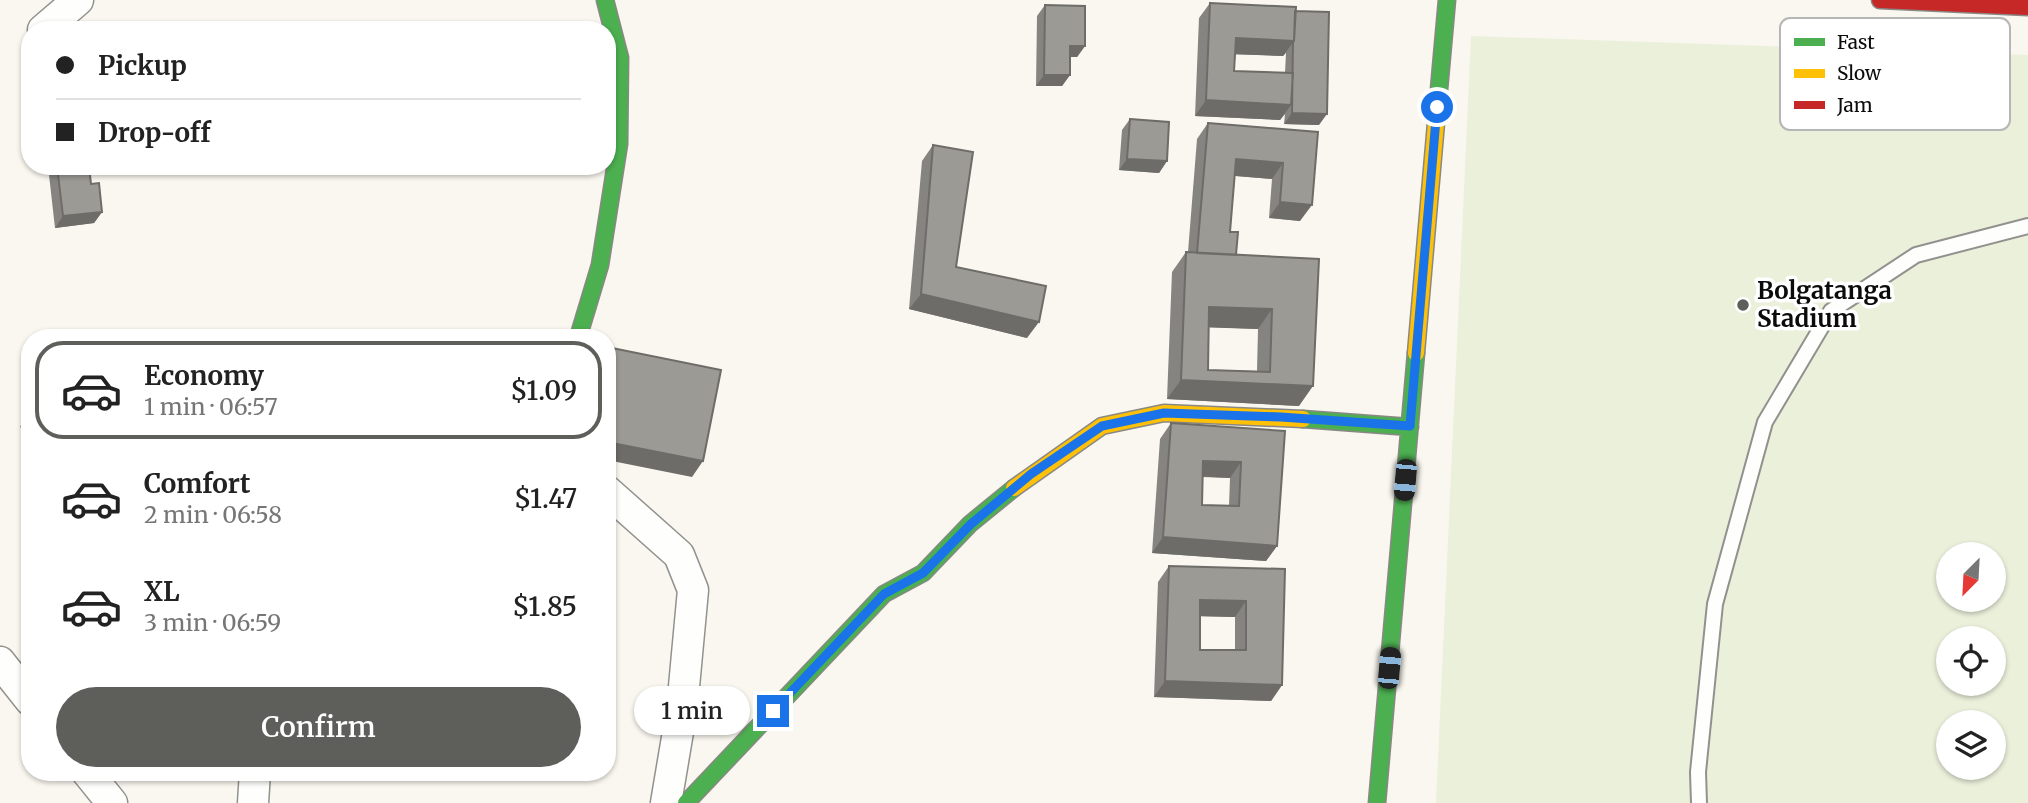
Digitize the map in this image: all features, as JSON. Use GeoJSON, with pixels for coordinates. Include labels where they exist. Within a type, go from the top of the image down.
{"type":"FeatureCollection","features":[{"type":"Feature","properties":{"kind":"street"},"geometry":{"type":"LineString","coordinates":[[54,21],[78,0]]}},
{"type":"Feature","properties":{"kind":"street"},"geometry":{"type":"LineString","coordinates":[[605,0],[610,21]]}},
{"type":"Feature","properties":{"kind":"street"},"geometry":{"type":"LineString","coordinates":[[1377,803],[1447,0]]}},
{"type":"Feature","properties":{"kind":"street"},"geometry":{"type":"LineString","coordinates":[[1880,0],[2028,7]]}},
{"type":"Feature","properties":{"kind":"street"},"geometry":{"type":"LineString","coordinates":[[616,43],[620,58],[619,144],[616,163]]}},
{"type":"Feature","properties":{"kind":"street"},"geometry":{"type":"LineString","coordinates":[[581,329],[600,265],[614,175]]}},
{"type":"Feature","properties":{"kind":"street"},"geometry":{"type":"LineString","coordinates":[[686,803],[884,594],[923,573],[971,524],[1031,474],[1102,426],[1164,413],[1281,417],[1410,426]]}},
{"type":"Feature","properties":{"kind":"street"},"geometry":{"type":"LineString","coordinates":[[616,499],[679,555],[693,590],[682,708],[666,803]]}},
{"type":"Feature","properties":{"kind":"street"},"geometry":{"type":"LineString","coordinates":[[0,662],[21,689]]}},
{"type":"Feature","properties":{"kind":"street"},"geometry":{"type":"LineString","coordinates":[[94,781],[112,803]]}},
{"type":"Feature","properties":{"kind":"street"},"geometry":{"type":"LineString","coordinates":[[253,803],[254,781]]}},
{"type":"Feature","properties":{"kind":"lane"},"geometry":{"type":"LineString","coordinates":[[1699,803],[1698,772],[1715,604],[1765,422],[1831,311],[1916,255],[2028,226]]}},
{"type":"Feature","properties":{"kind":"lane"},"geometry":{"type":"LineString","coordinates":[[1995,236],[2028,236]]}},
{"type":"Feature","properties":{"kind":"green space","name":"Bolgatanga Stadium"},"geometry":{"type":"Polygon","coordinates":[[[1471,36],[1780,47],[1780,130],[2010,130],[2010,54],[2028,55],[2028,803],[1436,803],[1471,36]]]}},
{"type":"Feature","properties":{"kind":"building"},"geometry":{"type":"Polygon","coordinates":[[[1210,3],[1296,7],[1294,41],[1236,38],[1234,71],[1293,73],[1291,105],[1206,100],[1210,3]]]}},
{"type":"Feature","properties":{"kind":"building"},"geometry":{"type":"Polygon","coordinates":[[[1045,5],[1085,6],[1085,46],[1070,46],[1070,75],[1044,75],[1045,5]]]}},
{"type":"Feature","properties":{"kind":"building"},"geometry":{"type":"Polygon","coordinates":[[[1295,11],[1329,12],[1327,114],[1292,113],[1295,11]]]}},
{"type":"Feature","properties":{"kind":"building"},"geometry":{"type":"Polygon","coordinates":[[[1130,119],[1169,122],[1167,161],[1127,159],[1130,119]]]}},
{"type":"Feature","properties":{"kind":"building"},"geometry":{"type":"Polygon","coordinates":[[[1208,123],[1318,132],[1312,205],[1280,202],[1283,163],[1236,159],[1230,232],[1238,232],[1236,255],[1197,253],[1208,123]]]}},
{"type":"Feature","properties":{"kind":"building"},"geometry":{"type":"Polygon","coordinates":[[[933,145],[973,152],[956,267],[1046,286],[1039,322],[921,294],[933,145]]]}},
{"type":"Feature","properties":{"kind":"building"},"geometry":{"type":"Polygon","coordinates":[[[58,175],[90,175],[91,184],[99,183],[102,212],[63,216],[58,175]]]}},
{"type":"Feature","properties":{"kind":"building"},"geometry":{"type":"Polygon","coordinates":[[[1186,252],[1319,259],[1313,386],[1181,380],[1186,252]],[[1209,307],[1208,370],[1270,372],[1272,309],[1209,307]]]}},
{"type":"Feature","properties":{"kind":"building"},"geometry":{"type":"Polygon","coordinates":[[[616,349],[721,370],[703,461],[616,444],[616,349]]]}},
{"type":"Feature","properties":{"kind":"building"},"geometry":{"type":"Polygon","coordinates":[[[1171,423],[1285,431],[1277,546],[1163,537],[1171,423]],[[1203,461],[1202,505],[1239,506],[1241,462],[1203,461]]]}},
{"type":"Feature","properties":{"kind":"building"},"geometry":{"type":"Polygon","coordinates":[[[1169,566],[1285,569],[1282,685],[1165,681],[1169,566]],[[1200,600],[1200,650],[1246,650],[1246,601],[1200,600]]]}},
{"type":"Feature","properties":{"kind":"traffic: fast"},"geometry":{"type":"LineString","coordinates":[[605,0],[610,21]]}},
{"type":"Feature","properties":{"kind":"traffic: fast"},"geometry":{"type":"LineString","coordinates":[[1436,123],[1447,0]]}},
{"type":"Feature","properties":{"kind":"traffic: fast"},"geometry":{"type":"LineString","coordinates":[[616,43],[620,58],[619,144],[616,163]]}},
{"type":"Feature","properties":{"kind":"traffic: fast"},"geometry":{"type":"LineString","coordinates":[[581,329],[600,265],[614,175]]}},
{"type":"Feature","properties":{"kind":"traffic: fast"},"geometry":{"type":"LineString","coordinates":[[1377,803],[1416,353]]}},
{"type":"Feature","properties":{"kind":"traffic: fast"},"geometry":{"type":"LineString","coordinates":[[1303,419],[1410,427]]}},
{"type":"Feature","properties":{"kind":"traffic: fast"},"geometry":{"type":"LineString","coordinates":[[686,803],[884,594],[923,573],[970,524],[1014,488]]}},
{"type":"Feature","properties":{"kind":"traffic: slow"},"geometry":{"type":"LineString","coordinates":[[1416,353],[1436,123]]}},
{"type":"Feature","properties":{"kind":"traffic: slow"},"geometry":{"type":"LineString","coordinates":[[1014,488],[1102,426],[1164,413],[1303,419]]}},
{"type":"Feature","properties":{"kind":"traffic: jam"},"geometry":{"type":"LineString","coordinates":[[1880,0],[2028,7]]}},
{"type":"Feature","properties":{"kind":"place","name":"Bolgatanga Stadium"},"geometry":{"type":"Point","coordinates":[1743,305]}},
{"type":"Feature","properties":{"kind":"route"},"geometry":{"type":"LineString","coordinates":[[773,711],[884,594],[923,573],[971,524],[1031,474],[1102,426],[1164,413],[1281,417],[1410,426],[1437,107]]}}]}
